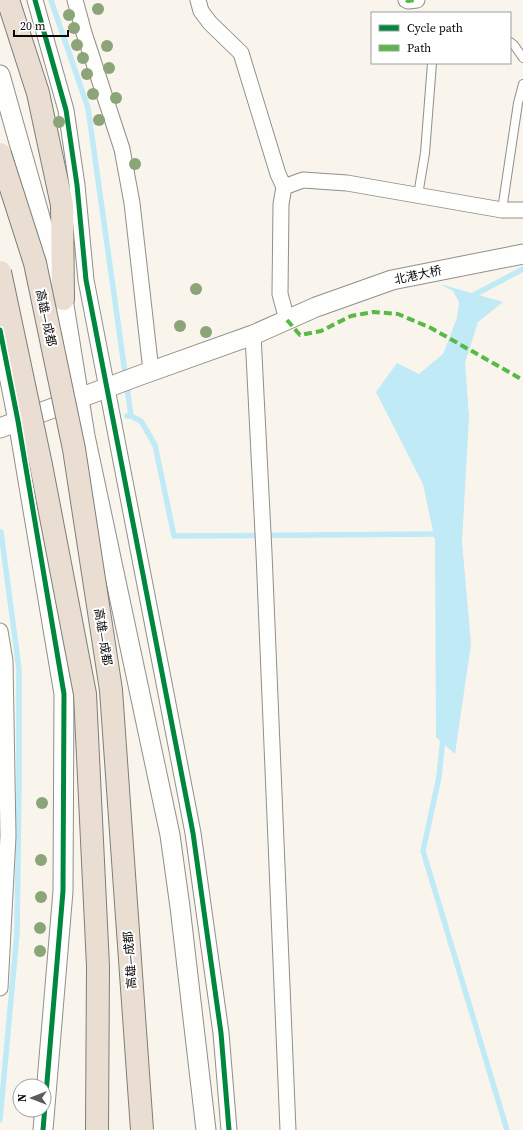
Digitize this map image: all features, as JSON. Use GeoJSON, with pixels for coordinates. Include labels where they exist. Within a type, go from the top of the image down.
{"type":"FeatureCollection","features":[{"type":"Feature","properties":{"kind":"highway"},"geometry":{"type":"LineString","coordinates":[[8,0],[38,93],[62,206],[63,299]]}},
{"type":"Feature","properties":{"kind":"highway","name":"高雄—成都"},"geometry":{"type":"LineString","coordinates":[[0,154],[35,263],[74,449],[111,690],[142,1130]]}},
{"type":"Feature","properties":{"kind":"highway"},"geometry":{"type":"LineString","coordinates":[[0,272],[41,465],[85,694],[98,966],[97,1130]]}},
{"type":"Feature","properties":{"kind":"street"},"geometry":{"type":"LineString","coordinates":[[35,0],[66,110],[78,185],[86,280],[111,386],[193,833],[221,1033],[229,1130]]}},
{"type":"Feature","properties":{"kind":"street"},"geometry":{"type":"LineString","coordinates":[[75,0],[123,157],[132,203],[145,374]]}},
{"type":"Feature","properties":{"kind":"street"},"geometry":{"type":"LineString","coordinates":[[198,0],[201,11],[210,23],[241,52],[278,174],[284,187],[281,204],[280,294],[287,320]]}},
{"type":"Feature","properties":{"kind":"street"},"geometry":{"type":"LineString","coordinates":[[406,0],[417,0]]}},
{"type":"Feature","properties":{"kind":"street"},"geometry":{"type":"LineString","coordinates":[[0,74],[63,299],[85,436],[170,835],[180,907],[206,1130]]}},
{"type":"Feature","properties":{"kind":"street"},"geometry":{"type":"LineString","coordinates":[[284,187],[303,180],[347,183],[502,210],[523,210]]}},
{"type":"Feature","properties":{"kind":"street","name":"北港大桥"},"geometry":{"type":"LineString","coordinates":[[0,428],[253,335],[316,306],[392,280],[523,254]]}},
{"type":"Feature","properties":{"kind":"street"},"geometry":{"type":"LineString","coordinates":[[0,330],[18,421],[64,694],[63,891],[42,1130]]}},
{"type":"Feature","properties":{"kind":"street"},"geometry":{"type":"LineString","coordinates":[[253,335],[264,547],[288,1130]]}},
{"type":"Feature","properties":{"kind":"street"},"geometry":{"type":"LineString","coordinates":[[0,631],[5,661],[8,836],[0,988]]}},
{"type":"Feature","properties":{"kind":"lane"},"geometry":{"type":"LineString","coordinates":[[511,43],[523,58]]}},
{"type":"Feature","properties":{"kind":"lane"},"geometry":{"type":"LineString","coordinates":[[418,195],[425,153],[432,64]]}},
{"type":"Feature","properties":{"kind":"lane"},"geometry":{"type":"LineString","coordinates":[[502,210],[518,103],[523,84]]}},
{"type":"Feature","properties":{"kind":"water"},"geometry":{"type":"Polygon","coordinates":[[[440,284],[503,302],[478,322],[465,363],[469,416],[462,542],[471,644],[455,754],[436,737],[435,541],[423,484],[376,392],[397,363],[419,374],[443,354],[457,318],[459,302],[453,291],[440,284]]]}},
{"type":"Feature","properties":{"kind":"waterway"},"geometry":{"type":"LineString","coordinates":[[51,0],[88,108],[131,416]]}},
{"type":"Feature","properties":{"kind":"waterway"},"geometry":{"type":"LineString","coordinates":[[470,297],[523,269]]}},
{"type":"Feature","properties":{"kind":"waterway"},"geometry":{"type":"LineString","coordinates":[[127,416],[131,416],[141,421],[155,445],[174,536],[439,534]]}},
{"type":"Feature","properties":{"kind":"waterway"},"geometry":{"type":"LineString","coordinates":[[0,1120],[17,933],[19,784],[19,669],[1,532]]}},
{"type":"Feature","properties":{"kind":"waterway"},"geometry":{"type":"LineString","coordinates":[[443,737],[439,777],[423,851],[507,1130]]}},
{"type":"Feature","properties":{"kind":"marked path"},"geometry":{"type":"LineString","coordinates":[[406,0],[417,0]]}},
{"type":"Feature","properties":{"kind":"marked path"},"geometry":{"type":"LineString","coordinates":[[287,320],[300,335],[321,331],[351,316],[373,312],[398,314],[431,328],[523,380]]}},
{"type":"Feature","properties":{"kind":"cycle path"},"geometry":{"type":"LineString","coordinates":[[35,0],[66,110],[77,185],[86,280],[193,833],[221,1033],[229,1130]]}},
{"type":"Feature","properties":{"kind":"cycle path"},"geometry":{"type":"LineString","coordinates":[[0,330],[18,421],[64,694],[63,891],[43,1130]]}}]}
